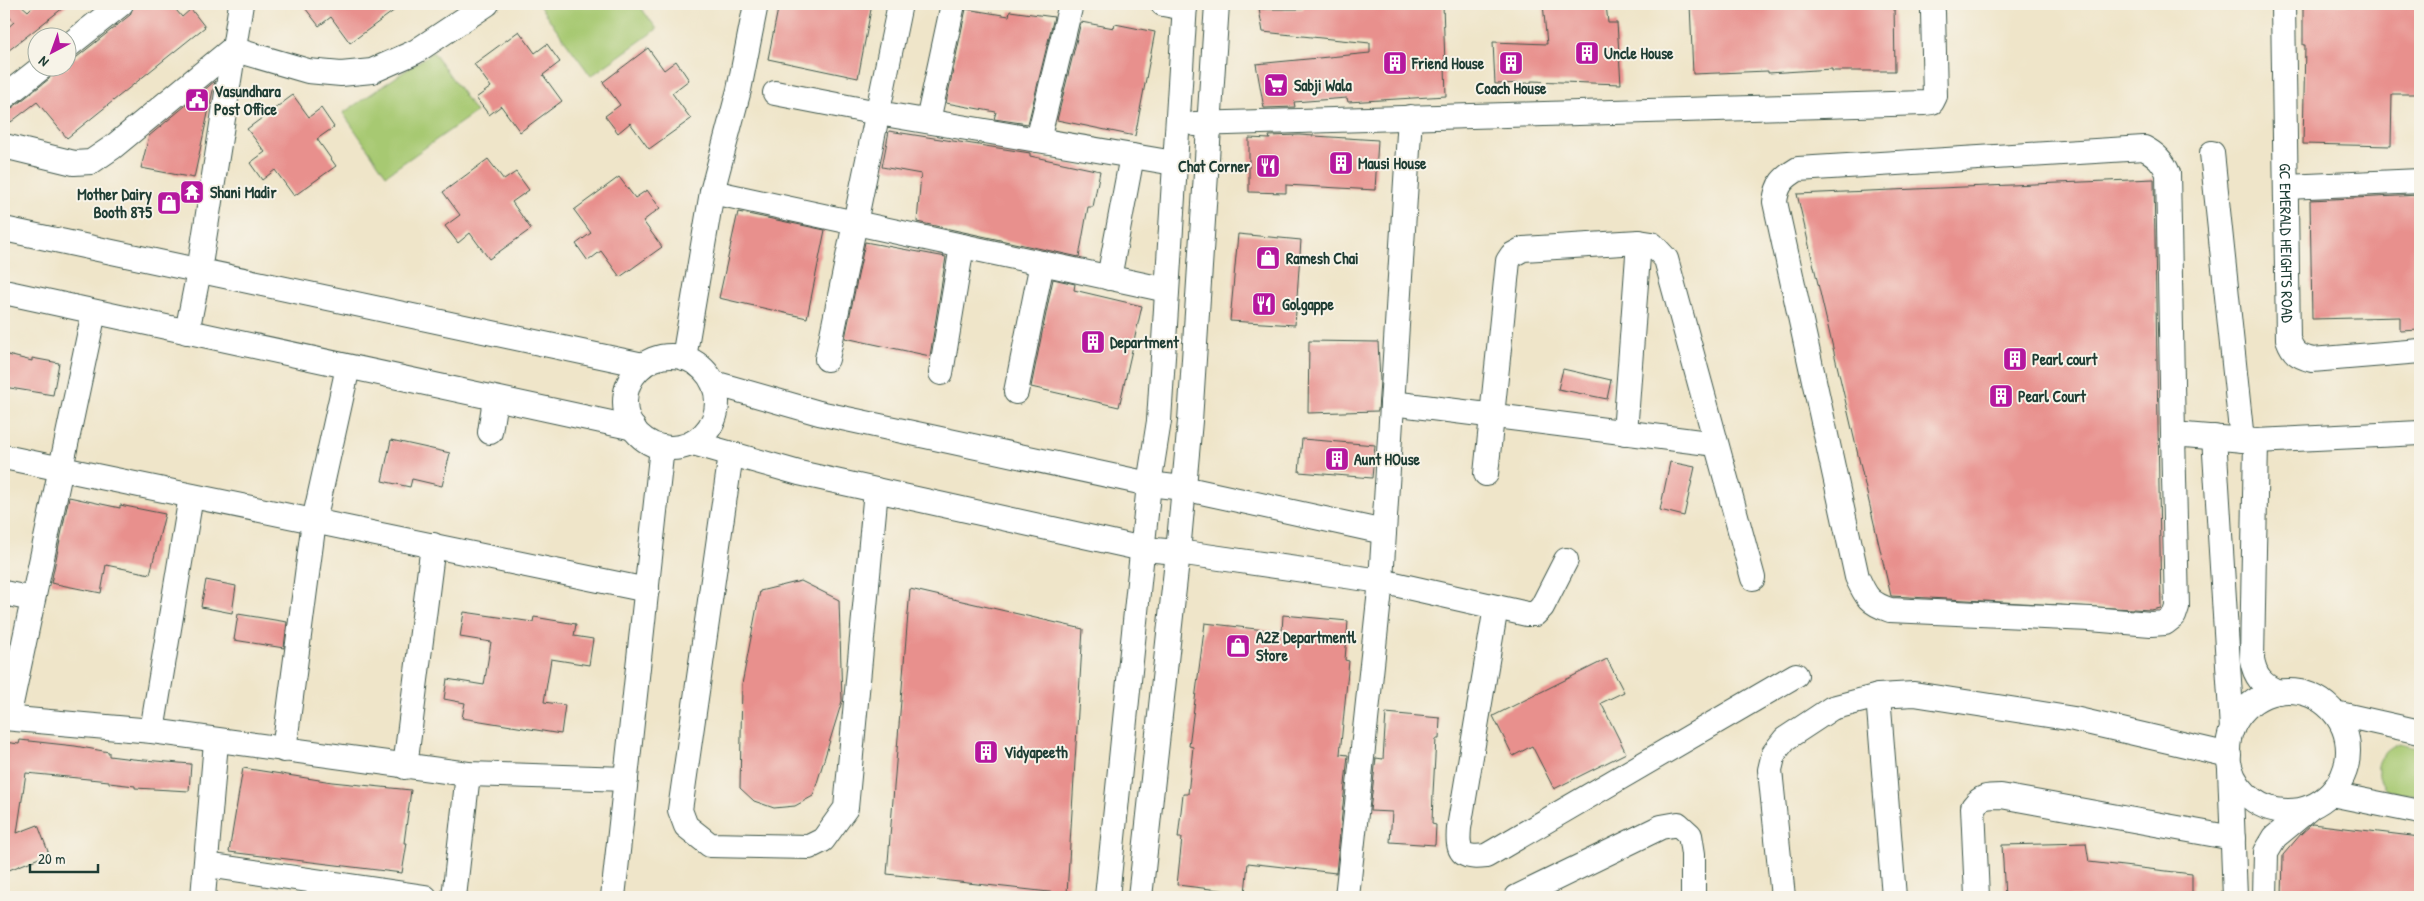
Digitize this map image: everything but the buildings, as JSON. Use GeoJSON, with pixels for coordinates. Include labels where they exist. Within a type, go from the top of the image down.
{"type":"FeatureCollection","features":[{"type":"Feature","properties":{"kind":"street"},"geometry":{"type":"LineString","coordinates":[[188,332],[232,49],[241,4]]}},
{"type":"Feature","properties":{"kind":"street"},"geometry":{"type":"LineString","coordinates":[[232,49],[308,71],[341,74],[372,70],[415,52],[487,4]]}},
{"type":"Feature","properties":{"kind":"street"},"geometry":{"type":"LineString","coordinates":[[684,358],[712,192],[739,90],[756,4]]}},
{"type":"Feature","properties":{"kind":"street"},"geometry":{"type":"LineString","coordinates":[[827,359],[900,4]]}},
{"type":"Feature","properties":{"kind":"street"},"geometry":{"type":"LineString","coordinates":[[928,121],[953,4]]}},
{"type":"Feature","properties":{"kind":"street"},"geometry":{"type":"LineString","coordinates":[[1038,140],[1071,4]]}},
{"type":"Feature","properties":{"kind":"street"},"geometry":{"type":"LineString","coordinates":[[1140,897],[1178,552],[1190,421],[1217,4]]}},
{"type":"Feature","properties":{"kind":"street","name":"GC EMERALD HEIGHTS ROAD"},"geometry":{"type":"LineString","coordinates":[[2283,4],[2288,339],[2292,349],[2298,356],[2312,360],[2420,351]]}},
{"type":"Feature","properties":{"kind":"street"},"geometry":{"type":"LineString","coordinates":[[1107,897],[1144,549],[1149,484],[1159,421],[1177,124],[1178,5]]}},
{"type":"Feature","properties":{"kind":"street"},"geometry":{"type":"LineString","coordinates":[[78,36],[108,7]]}},
{"type":"Feature","properties":{"kind":"street"},"geometry":{"type":"LineString","coordinates":[[1177,124],[1932,102],[1935,96],[1932,12]]}},
{"type":"Feature","properties":{"kind":"street"},"geometry":{"type":"LineString","coordinates":[[4,146],[74,163],[91,162],[113,147],[232,49]]}},
{"type":"Feature","properties":{"kind":"street"},"geometry":{"type":"LineString","coordinates":[[4,97],[28,78]]}},
{"type":"Feature","properties":{"kind":"street"},"geometry":{"type":"LineString","coordinates":[[775,93],[878,113],[1174,163]]}},
{"type":"Feature","properties":{"kind":"street"},"geometry":{"type":"LineString","coordinates":[[1347,897],[1381,581],[1410,117]]}},
{"type":"Feature","properties":{"kind":"street"},"geometry":{"type":"LineString","coordinates":[[2144,148],[2155,153],[2164,164],[2168,174],[2173,434],[2177,607],[2174,616],[2166,623],[2151,624],[1890,610],[1876,606],[1865,596],[1857,577],[1778,212],[1777,189],[1784,177],[1798,169],[2144,148]]}},
{"type":"Feature","properties":{"kind":"street"},"geometry":{"type":"LineString","coordinates":[[2212,153],[2249,440],[2252,660],[2255,673],[2262,683],[2278,692]]}},
{"type":"Feature","properties":{"kind":"street"},"geometry":{"type":"LineString","coordinates":[[1109,278],[1132,156]]}},
{"type":"Feature","properties":{"kind":"street"},"geometry":{"type":"LineString","coordinates":[[2286,187],[2420,182]]}},
{"type":"Feature","properties":{"kind":"street"},"geometry":{"type":"LineString","coordinates":[[712,192],[1166,290]]}},
{"type":"Feature","properties":{"kind":"street"},"geometry":{"type":"LineString","coordinates":[[4,229],[643,365]]}},
{"type":"Feature","properties":{"kind":"street"},"geometry":{"type":"LineString","coordinates":[[1625,432],[1639,242]]}},
{"type":"Feature","properties":{"kind":"street"},"geometry":{"type":"LineString","coordinates":[[1486,474],[1508,261],[1512,255],[1523,249],[1639,242],[1652,244],[1666,259],[1753,578]]}},
{"type":"Feature","properties":{"kind":"street"},"geometry":{"type":"LineString","coordinates":[[941,373],[962,246]]}},
{"type":"Feature","properties":{"kind":"street"},"geometry":{"type":"LineString","coordinates":[[1016,392],[1042,263]]}},
{"type":"Feature","properties":{"kind":"street"},"geometry":{"type":"LineString","coordinates":[[4,292],[634,428]]}},
{"type":"Feature","properties":{"kind":"street"},"geometry":{"type":"LineString","coordinates":[[94,312],[6,718],[152,731],[216,742],[468,774],[626,778]]}},
{"type":"Feature","properties":{"kind":"street"},"geometry":{"type":"LineString","coordinates":[[661,357],[684,358],[703,369],[714,383],[717,397],[714,417],[705,434],[693,443],[674,448],[655,446],[639,436],[628,421],[624,401],[628,382],[643,365],[661,357]]}},
{"type":"Feature","properties":{"kind":"street"},"geometry":{"type":"LineString","coordinates":[[284,750],[314,521],[348,367]]}},
{"type":"Feature","properties":{"kind":"street"},"geometry":{"type":"LineString","coordinates":[[714,383],[819,413],[1149,484],[1183,488],[1384,532]]}},
{"type":"Feature","properties":{"kind":"street"},"geometry":{"type":"LineString","coordinates":[[490,432],[495,398]]}},
{"type":"Feature","properties":{"kind":"street"},"geometry":{"type":"LineString","coordinates":[[1392,403],[1716,444]]}},
{"type":"Feature","properties":{"kind":"street"},"geometry":{"type":"LineString","coordinates":[[2173,434],[2249,440],[2420,433]]}},
{"type":"Feature","properties":{"kind":"street"},"geometry":{"type":"LineString","coordinates":[[2214,438],[2232,729]]}},
{"type":"Feature","properties":{"kind":"street"},"geometry":{"type":"LineString","coordinates":[[693,443],[799,472],[1144,549],[1178,552],[1381,581],[1535,614],[1542,607],[1566,560]]}},
{"type":"Feature","properties":{"kind":"street"},"geometry":{"type":"LineString","coordinates":[[613,897],[662,447]]}},
{"type":"Feature","properties":{"kind":"street"},"geometry":{"type":"LineString","coordinates":[[731,454],[680,810],[686,826],[710,845],[808,847],[824,840],[846,808],[876,490]]}},
{"type":"Feature","properties":{"kind":"street"},"geometry":{"type":"LineString","coordinates":[[4,457],[647,590]]}},
{"type":"Feature","properties":{"kind":"street"},"geometry":{"type":"LineString","coordinates":[[152,731],[191,496]]}},
{"type":"Feature","properties":{"kind":"street"},"geometry":{"type":"LineString","coordinates":[[405,767],[433,546]]}},
{"type":"Feature","properties":{"kind":"street"},"geometry":{"type":"LineString","coordinates":[[4,593],[32,599]]}},
{"type":"Feature","properties":{"kind":"street"},"geometry":{"type":"LineString","coordinates":[[1496,607],[1459,828],[1458,843],[1461,852],[1467,856],[1486,856],[1796,675]]}},
{"type":"Feature","properties":{"kind":"street"},"geometry":{"type":"LineString","coordinates":[[2235,897],[2228,746],[2232,729],[2240,713],[2262,696],[2278,692],[2296,691],[2322,701],[2335,713],[2343,726],[2348,744],[2348,759],[2339,784],[2275,837],[2266,852],[2266,897]]}},
{"type":"Feature","properties":{"kind":"street"},"geometry":{"type":"LineString","coordinates":[[1783,897],[1770,770],[1774,754],[1785,738],[1832,708],[1878,696],[1914,694],[2074,719],[2230,762]]}},
{"type":"Feature","properties":{"kind":"street"},"geometry":{"type":"LineString","coordinates":[[1878,696],[1894,897]]}},
{"type":"Feature","properties":{"kind":"street"},"geometry":{"type":"LineString","coordinates":[[2335,713],[2420,732]]}},
{"type":"Feature","properties":{"kind":"street"},"geometry":{"type":"LineString","coordinates":[[203,897],[216,742]]}},
{"type":"Feature","properties":{"kind":"street"},"geometry":{"type":"LineString","coordinates":[[2230,762],[2237,783],[2265,807],[2285,811],[2304,809],[2322,800],[2420,812]]}},
{"type":"Feature","properties":{"kind":"street"},"geometry":{"type":"LineString","coordinates":[[454,897],[468,774]]}},
{"type":"Feature","properties":{"kind":"street"},"geometry":{"type":"LineString","coordinates":[[1972,897],[1977,897],[1973,807],[1978,800],[1986,796],[2001,796],[2233,838]]}},
{"type":"Feature","properties":{"kind":"street"},"geometry":{"type":"LineString","coordinates":[[1517,897],[1662,827],[1678,824],[1690,835],[1693,854],[1693,897]]}},
{"type":"Feature","properties":{"kind":"street"},"geometry":{"type":"LineString","coordinates":[[207,864],[337,891],[425,897]]}},
{"type":"Feature","properties":{"kind":"green space"},"geometry":{"type":"Polygon","coordinates":[[[538,4],[638,4],[657,29],[591,76],[538,4]]]}},
{"type":"Feature","properties":{"kind":"green space"},"geometry":{"type":"Polygon","coordinates":[[[433,52],[476,112],[386,175],[343,113],[433,52]]]}},
{"type":"Feature","properties":{"kind":"green space"},"geometry":{"type":"Polygon","coordinates":[[[2399,744],[2420,749],[2420,797],[2386,789],[2381,782],[2378,769],[2381,758],[2399,744]]]}},
{"type":"Feature","properties":{"kind":"place","name":"Uncle House"},"geometry":{"type":"Point","coordinates":[1587,53]}},
{"type":"Feature","properties":{"kind":"place","name":"Friend House"},"geometry":{"type":"Point","coordinates":[1395,63]}},
{"type":"Feature","properties":{"kind":"place","name":"Coach House"},"geometry":{"type":"Point","coordinates":[1511,63]}},
{"type":"Feature","properties":{"kind":"place","name":"Sabji Wala"},"geometry":{"type":"Point","coordinates":[1276,85]}},
{"type":"Feature","properties":{"kind":"place","name":"Vasundhara Post Office"},"geometry":{"type":"Point","coordinates":[197,100]}},
{"type":"Feature","properties":{"kind":"place","name":"Mausi House"},"geometry":{"type":"Point","coordinates":[1341,163]}},
{"type":"Feature","properties":{"kind":"place","name":"Chat Corner"},"geometry":{"type":"Point","coordinates":[1268,166]}},
{"type":"Feature","properties":{"kind":"place","name":"Shani Madir"},"geometry":{"type":"Point","coordinates":[192,192]}},
{"type":"Feature","properties":{"kind":"place","name":"Mother Dairy Booth 875"},"geometry":{"type":"Point","coordinates":[169,203]}},
{"type":"Feature","properties":{"kind":"place","name":"Ramesh Chai"},"geometry":{"type":"Point","coordinates":[1268,258]}},
{"type":"Feature","properties":{"kind":"place","name":"Golgappe"},"geometry":{"type":"Point","coordinates":[1264,304]}},
{"type":"Feature","properties":{"kind":"place","name":"Department"},"geometry":{"type":"Point","coordinates":[1093,342]}},
{"type":"Feature","properties":{"kind":"place","name":"Pearl court"},"geometry":{"type":"Point","coordinates":[2015,359]}},
{"type":"Feature","properties":{"kind":"place","name":"Pearl Court"},"geometry":{"type":"Point","coordinates":[2001,396]}},
{"type":"Feature","properties":{"kind":"place","name":"Aunt HOuse"},"geometry":{"type":"Point","coordinates":[1337,459]}},
{"type":"Feature","properties":{"kind":"place","name":"A2Z Departmentl Store"},"geometry":{"type":"Point","coordinates":[1238,646]}},
{"type":"Feature","properties":{"kind":"place","name":"Vidyapeeth"},"geometry":{"type":"Point","coordinates":[986,752]}}]}
